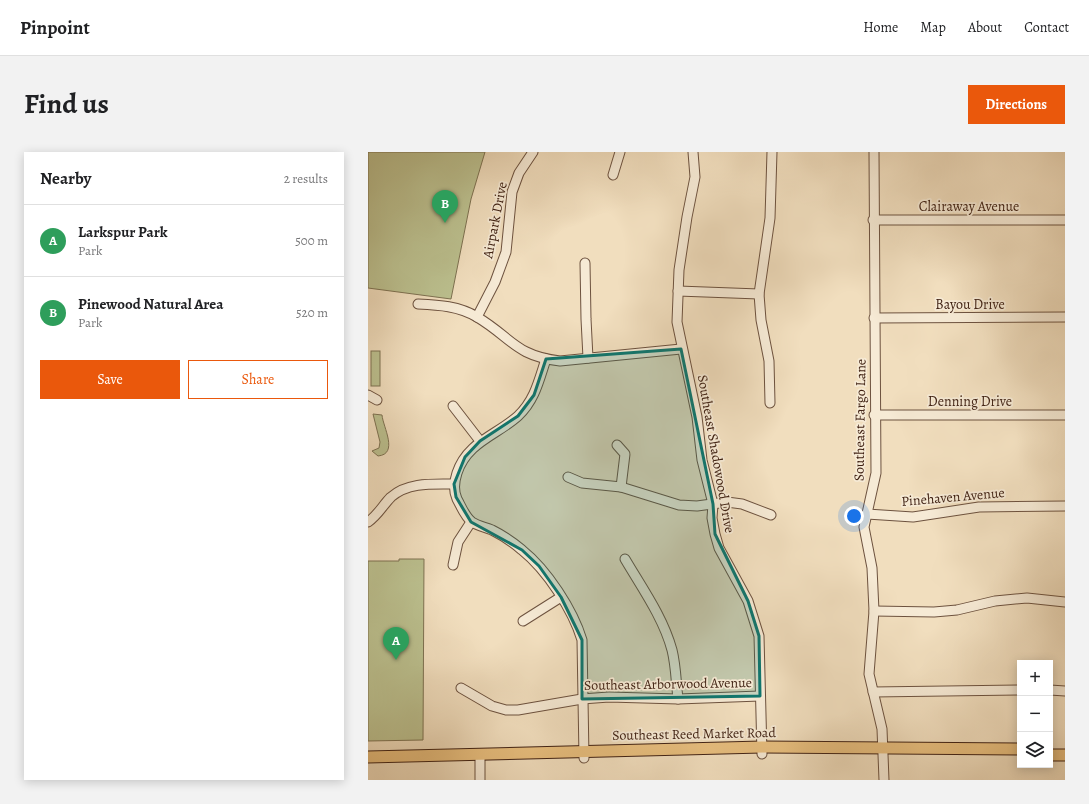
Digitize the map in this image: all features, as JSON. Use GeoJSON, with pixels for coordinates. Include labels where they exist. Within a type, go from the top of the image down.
{"type":"FeatureCollection","features":[{"type":"Feature","properties":{"kind":"main road","name":"Southeast Reed Market Road"},"geometry":{"type":"LineString","coordinates":[[368,756],[1017,749]]}},
{"type":"Feature","properties":{"kind":"main road"},"geometry":{"type":"LineString","coordinates":[[1053,749],[1065,749]]}},
{"type":"Feature","properties":{"kind":"main road","name":"Southeast Reed Market Road"},"geometry":{"type":"LineString","coordinates":[[883,750],[1017,755]]}},
{"type":"Feature","properties":{"kind":"main road","name":"Southeast Reed Market Road"},"geometry":{"type":"LineString","coordinates":[[368,762],[584,754]]}},
{"type":"Feature","properties":{"kind":"main road"},"geometry":{"type":"LineString","coordinates":[[1053,755],[1065,756]]}},
{"type":"Feature","properties":{"kind":"street","name":"Airpark Drive"},"geometry":{"type":"LineString","coordinates":[[477,317],[495,282],[506,252],[512,192],[519,173],[533,152]]}},
{"type":"Feature","properties":{"kind":"street"},"geometry":{"type":"LineString","coordinates":[[612,175],[620,152]]}},
{"type":"Feature","properties":{"kind":"street","name":"Southeast Shadowood Drive"},"geometry":{"type":"LineString","coordinates":[[693,152],[695,176],[687,217],[678,291],[677,322],[696,417],[702,460],[712,504],[713,523],[719,548],[754,618],[759,636],[762,751]]}},
{"type":"Feature","properties":{"kind":"street"},"geometry":{"type":"LineString","coordinates":[[770,403],[769,361],[761,320],[759,294],[770,218],[772,152]]}},
{"type":"Feature","properties":{"kind":"street","name":"Southeast Fargo Lane"},"geometry":{"type":"LineString","coordinates":[[874,152],[874,415],[876,474],[864,527],[872,568],[874,612],[869,674],[882,729],[884,780]]}},
{"type":"Feature","properties":{"kind":"street","name":"Clairaway Avenue"},"geometry":{"type":"LineString","coordinates":[[873,220],[1065,220]]}},
{"type":"Feature","properties":{"kind":"street"},"geometry":{"type":"LineString","coordinates":[[585,263],[588,358]]}},
{"type":"Feature","properties":{"kind":"street"},"geometry":{"type":"LineString","coordinates":[[678,291],[759,294]]}},
{"type":"Feature","properties":{"kind":"street"},"geometry":{"type":"LineString","coordinates":[[418,304],[457,308],[477,317],[515,347],[530,355],[546,359],[560,361],[682,349]]}},
{"type":"Feature","properties":{"kind":"street","name":"Bayou Drive"},"geometry":{"type":"LineString","coordinates":[[874,318],[1065,317]]}},
{"type":"Feature","properties":{"kind":"street"},"geometry":{"type":"LineString","coordinates":[[546,359],[534,395],[518,416],[480,441],[465,457],[460,465],[454,484],[456,497],[462,510],[471,522],[492,530],[522,550],[539,566],[561,597],[578,626],[582,640],[584,754]]}},
{"type":"Feature","properties":{"kind":"street"},"geometry":{"type":"LineString","coordinates":[[368,395],[377,400]]}},
{"type":"Feature","properties":{"kind":"street"},"geometry":{"type":"LineString","coordinates":[[453,406],[480,441]]}},
{"type":"Feature","properties":{"kind":"street","name":"Denning Drive"},"geometry":{"type":"LineString","coordinates":[[874,415],[1065,415]]}},
{"type":"Feature","properties":{"kind":"street"},"geometry":{"type":"LineString","coordinates":[[617,445],[625,454],[621,487]]}},
{"type":"Feature","properties":{"kind":"street"},"geometry":{"type":"LineString","coordinates":[[568,477],[582,483],[621,487],[679,505],[697,506],[727,502],[742,504],[771,515]]}},
{"type":"Feature","properties":{"kind":"street"},"geometry":{"type":"LineString","coordinates":[[368,522],[376,516],[390,498],[399,491],[420,484],[454,484]]}},
{"type":"Feature","properties":{"kind":"street","name":"Pinehaven Avenue"},"geometry":{"type":"LineString","coordinates":[[867,514],[912,517],[979,507],[1065,506]]}},
{"type":"Feature","properties":{"kind":"street"},"geometry":{"type":"LineString","coordinates":[[453,565],[458,542],[471,522]]}},
{"type":"Feature","properties":{"kind":"street"},"geometry":{"type":"LineString","coordinates":[[625,559],[656,610],[671,649],[676,669],[678,699]]}},
{"type":"Feature","properties":{"kind":"street"},"geometry":{"type":"LineString","coordinates":[[523,621],[561,597]]}},
{"type":"Feature","properties":{"kind":"street"},"geometry":{"type":"LineString","coordinates":[[874,612],[934,612],[957,610],[995,602],[1027,598],[1065,602]]}},
{"type":"Feature","properties":{"kind":"street","name":"Southeast Arborwood Avenue"},"geometry":{"type":"LineString","coordinates":[[461,688],[492,706],[506,710],[518,710],[582,699],[635,696],[678,699],[760,696]]}},
{"type":"Feature","properties":{"kind":"street"},"geometry":{"type":"LineString","coordinates":[[873,692],[1017,690]]}},
{"type":"Feature","properties":{"kind":"street"},"geometry":{"type":"LineString","coordinates":[[1053,690],[1065,691]]}},
{"type":"Feature","properties":{"kind":"street"},"geometry":{"type":"LineString","coordinates":[[480,759],[480,780]]}},
{"type":"Feature","properties":{"kind":"highlighted area"},"geometry":{"type":"Polygon","coordinates":[[[681,349],[713,504],[715,534],[748,601],[759,636],[760,696],[582,699],[582,640],[561,597],[539,566],[522,550],[471,522],[456,497],[454,484],[465,457],[480,441],[518,416],[534,395],[546,359],[681,349]]]}},
{"type":"Feature","properties":{"kind":"green space"},"geometry":{"type":"Polygon","coordinates":[[[368,152],[485,152],[471,199],[451,299],[368,288],[368,152]]]}},
{"type":"Feature","properties":{"kind":"green space"},"geometry":{"type":"Polygon","coordinates":[[[371,351],[380,351],[380,386],[371,386],[371,351]]]}},
{"type":"Feature","properties":{"kind":"green space"},"geometry":{"type":"Polygon","coordinates":[[[373,414],[382,415],[389,445],[388,450],[384,454],[378,456],[372,451],[379,448],[380,442],[373,414]]]}},
{"type":"Feature","properties":{"kind":"green space"},"geometry":{"type":"Polygon","coordinates":[[[399,559],[424,559],[423,740],[368,741],[368,561],[399,561],[399,559]]]}},
{"type":"Feature","properties":{"kind":"place","name":"Pinewood Natural Area"},"geometry":{"type":"Point","coordinates":[445,223]}},
{"type":"Feature","properties":{"kind":"place","name":"Larkspur Park"},"geometry":{"type":"Point","coordinates":[396,660]}}]}
